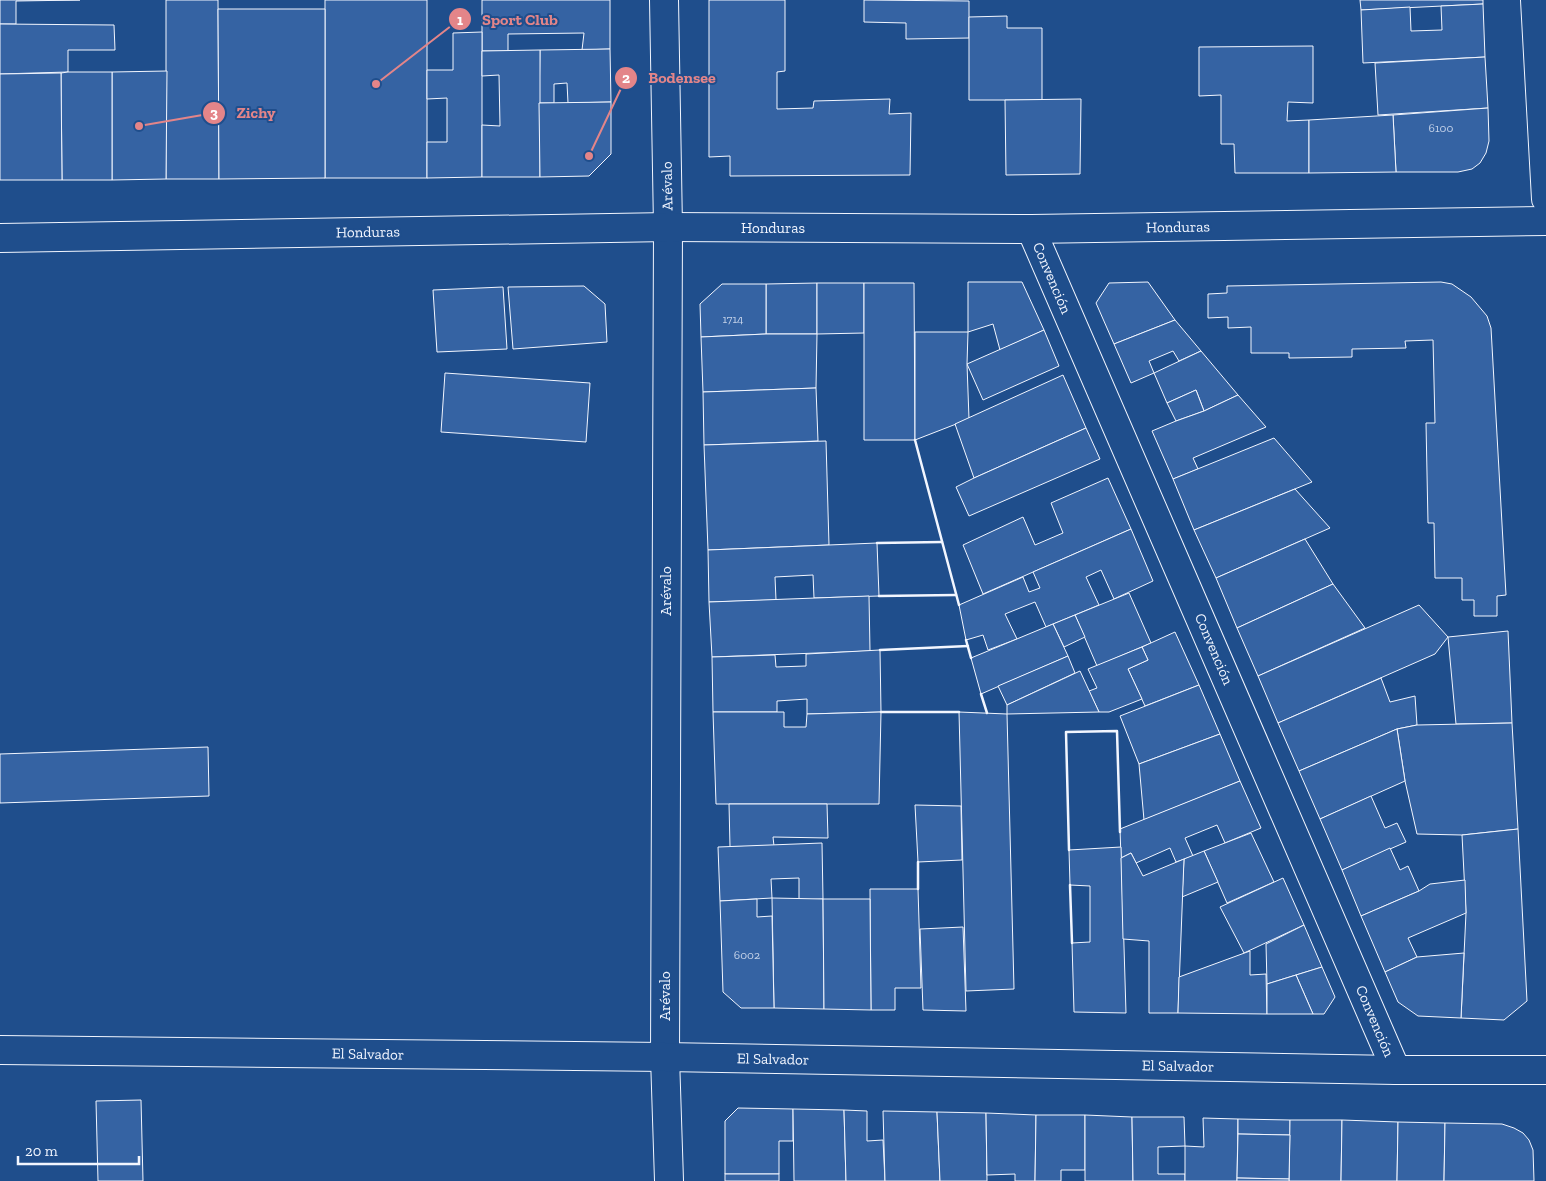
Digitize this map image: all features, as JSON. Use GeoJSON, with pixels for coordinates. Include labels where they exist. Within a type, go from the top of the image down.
{"type":"FeatureCollection","features":[{"type":"Feature","properties":{"kind":"street","name":"Arévalo"},"geometry":{"type":"LineString","coordinates":[[664,0],[668,227],[665,1057],[669,1181]]}},
{"type":"Feature","properties":{"kind":"street"},"geometry":{"type":"LineString","coordinates":[[1535,0],[1546,199]]}},
{"type":"Feature","properties":{"kind":"street","name":"Honduras"},"geometry":{"type":"LineString","coordinates":[[0,238],[668,227],[1031,229],[1546,221]]}},
{"type":"Feature","properties":{"kind":"street","name":"Convención"},"geometry":{"type":"LineString","coordinates":[[1031,229],[1396,1070]]}},
{"type":"Feature","properties":{"kind":"street","name":"El Salvador"},"geometry":{"type":"LineString","coordinates":[[0,1050],[665,1057],[1396,1070],[1546,1070]]}},
{"type":"Feature","properties":{"kind":"building"},"geometry":{"type":"Polygon","coordinates":[[[0,0],[80,0],[16,1],[16,24],[0,24],[0,0]]]}},
{"type":"Feature","properties":{"kind":"building"},"geometry":{"type":"Polygon","coordinates":[[[166,0],[218,0],[219,179],[166,179],[166,0]]]}},
{"type":"Feature","properties":{"kind":"building"},"geometry":{"type":"Polygon","coordinates":[[[325,0],[427,0],[427,178],[325,178],[325,0]]]}},
{"type":"Feature","properties":{"kind":"building"},"geometry":{"type":"Polygon","coordinates":[[[482,0],[610,0],[610,49],[582,50],[584,33],[508,34],[508,51],[482,51],[482,0]]]}},
{"type":"Feature","properties":{"kind":"building"},"geometry":{"type":"Polygon","coordinates":[[[709,0],[785,0],[785,71],[777,72],[777,109],[813,108],[814,101],[890,99],[889,114],[911,113],[910,175],[730,176],[730,156],[709,157],[709,0]]]}},
{"type":"Feature","properties":{"kind":"building"},"geometry":{"type":"Polygon","coordinates":[[[864,0],[969,1],[969,38],[906,39],[906,23],[864,22],[864,0]]]}},
{"type":"Feature","properties":{"kind":"building"},"geometry":{"type":"Polygon","coordinates":[[[1360,0],[1483,0],[1483,4],[1361,10],[1360,0]]]}},
{"type":"Feature","properties":{"kind":"building"},"geometry":{"type":"Polygon","coordinates":[[[1483,4],[1485,57],[1363,63],[1361,10],[1410,7],[1411,31],[1442,30],[1441,6],[1483,4]]]}},
{"type":"Feature","properties":{"kind":"building"},"geometry":{"type":"Polygon","coordinates":[[[218,9],[325,9],[325,178],[219,179],[218,9]]]}},
{"type":"Feature","properties":{"kind":"building"},"geometry":{"type":"Polygon","coordinates":[[[1007,16],[1007,28],[1042,28],[1042,100],[969,100],[969,17],[1007,16]]]}},
{"type":"Feature","properties":{"kind":"building"},"geometry":{"type":"Polygon","coordinates":[[[0,24],[114,25],[115,50],[68,50],[68,72],[0,74],[0,24]]]}},
{"type":"Feature","properties":{"kind":"building"},"geometry":{"type":"Polygon","coordinates":[[[482,32],[482,177],[427,178],[427,142],[447,142],[447,98],[427,99],[427,70],[453,70],[453,33],[482,32]]]}},
{"type":"Feature","properties":{"kind":"building"},"geometry":{"type":"Polygon","coordinates":[[[1313,46],[1313,103],[1288,102],[1287,121],[1309,120],[1309,173],[1235,173],[1234,144],[1221,144],[1221,95],[1199,96],[1199,47],[1313,46]]]}},
{"type":"Feature","properties":{"kind":"building"},"geometry":{"type":"Polygon","coordinates":[[[610,49],[611,102],[568,103],[567,83],[554,84],[554,103],[539,103],[540,50],[610,49]]]}},
{"type":"Feature","properties":{"kind":"building"},"geometry":{"type":"Polygon","coordinates":[[[540,50],[540,177],[482,177],[482,125],[500,126],[499,75],[482,76],[482,51],[540,50]]]}},
{"type":"Feature","properties":{"kind":"building"},"geometry":{"type":"Polygon","coordinates":[[[1485,57],[1488,108],[1378,115],[1375,63],[1485,57]]]}},
{"type":"Feature","properties":{"kind":"building"},"geometry":{"type":"Polygon","coordinates":[[[167,71],[166,179],[112,180],[112,72],[167,71]]]}},
{"type":"Feature","properties":{"kind":"building"},"geometry":{"type":"Polygon","coordinates":[[[112,72],[112,180],[62,180],[61,73],[112,72]]]}},
{"type":"Feature","properties":{"kind":"building"},"geometry":{"type":"Polygon","coordinates":[[[61,73],[62,180],[0,180],[0,74],[61,73]]]}},
{"type":"Feature","properties":{"kind":"building"},"geometry":{"type":"Polygon","coordinates":[[[1081,99],[1080,174],[1006,175],[1005,100],[1081,99]]]}},
{"type":"Feature","properties":{"kind":"building"},"geometry":{"type":"Polygon","coordinates":[[[611,102],[611,154],[589,176],[540,177],[539,103],[611,102]]]}},
{"type":"Feature","properties":{"kind":"building"},"geometry":{"type":"Polygon","coordinates":[[[1488,108],[1489,141],[1486,153],[1480,163],[1472,169],[1458,172],[1396,172],[1393,115],[1488,108]]]}},
{"type":"Feature","properties":{"kind":"building"},"geometry":{"type":"Polygon","coordinates":[[[1393,115],[1396,172],[1309,173],[1309,120],[1393,115]]]}},
{"type":"Feature","properties":{"kind":"building"},"geometry":{"type":"Polygon","coordinates":[[[968,282],[1022,282],[1044,330],[1000,350],[993,324],[968,332],[968,282]]]}},
{"type":"Feature","properties":{"kind":"building"},"geometry":{"type":"Polygon","coordinates":[[[1148,282],[1175,320],[1114,344],[1096,303],[1109,283],[1148,282]]]}},
{"type":"Feature","properties":{"kind":"building"},"geometry":{"type":"Polygon","coordinates":[[[1441,282],[1452,284],[1471,297],[1487,316],[1491,328],[1506,595],[1497,596],[1497,616],[1474,616],[1474,600],[1462,600],[1462,578],[1435,578],[1434,523],[1428,523],[1426,423],[1435,423],[1433,340],[1405,341],[1406,348],[1352,349],[1352,357],[1289,358],[1289,353],[1251,353],[1251,327],[1228,328],[1228,317],[1208,318],[1208,294],[1227,293],[1227,286],[1441,282]]]}},
{"type":"Feature","properties":{"kind":"building"},"geometry":{"type":"Polygon","coordinates":[[[817,283],[817,334],[766,334],[766,284],[817,283]]]}},
{"type":"Feature","properties":{"kind":"building"},"geometry":{"type":"Polygon","coordinates":[[[817,283],[864,283],[864,333],[817,334],[817,283]]]}},
{"type":"Feature","properties":{"kind":"building"},"geometry":{"type":"Polygon","coordinates":[[[864,283],[914,283],[915,440],[864,440],[864,283]]]}},
{"type":"Feature","properties":{"kind":"building"},"geometry":{"type":"Polygon","coordinates":[[[722,284],[766,284],[766,334],[701,337],[700,304],[722,284]]]}},
{"type":"Feature","properties":{"kind":"building"},"geometry":{"type":"Polygon","coordinates":[[[584,286],[605,304],[607,342],[513,349],[508,287],[584,286]]]}},
{"type":"Feature","properties":{"kind":"building"},"geometry":{"type":"Polygon","coordinates":[[[503,287],[507,349],[437,352],[433,290],[503,287]]]}},
{"type":"Feature","properties":{"kind":"building"},"geometry":{"type":"Polygon","coordinates":[[[1175,320],[1201,351],[1179,361],[1173,351],[1149,361],[1154,373],[1131,383],[1114,344],[1175,320]]]}},
{"type":"Feature","properties":{"kind":"building"},"geometry":{"type":"Polygon","coordinates":[[[1044,330],[1059,366],[983,400],[967,364],[1044,330]]]}},
{"type":"Feature","properties":{"kind":"building"},"geometry":{"type":"Polygon","coordinates":[[[915,332],[968,332],[969,419],[915,440],[915,332]]]}},
{"type":"Feature","properties":{"kind":"building"},"geometry":{"type":"Polygon","coordinates":[[[817,334],[816,388],[703,392],[701,337],[817,334]]]}},
{"type":"Feature","properties":{"kind":"building"},"geometry":{"type":"Polygon","coordinates":[[[1201,351],[1238,395],[1204,411],[1196,390],[1167,403],[1154,373],[1201,351]]]}},
{"type":"Feature","properties":{"kind":"building"},"geometry":{"type":"Polygon","coordinates":[[[445,373],[590,383],[586,442],[441,432],[445,373]]]}},
{"type":"Feature","properties":{"kind":"building"},"geometry":{"type":"Polygon","coordinates":[[[1063,375],[1086,428],[974,478],[955,424],[1063,375]]]}},
{"type":"Feature","properties":{"kind":"building"},"geometry":{"type":"Polygon","coordinates":[[[816,388],[818,441],[704,445],[703,392],[816,388]]]}},
{"type":"Feature","properties":{"kind":"building"},"geometry":{"type":"Polygon","coordinates":[[[1196,390],[1204,411],[1176,421],[1167,403],[1196,390]]]}},
{"type":"Feature","properties":{"kind":"building"},"geometry":{"type":"Polygon","coordinates":[[[1238,395],[1266,427],[1193,458],[1198,469],[1173,479],[1152,431],[1204,411],[1238,395]]]}},
{"type":"Feature","properties":{"kind":"building"},"geometry":{"type":"Polygon","coordinates":[[[1086,428],[1100,459],[969,516],[956,487],[1086,428]]]}},
{"type":"Feature","properties":{"kind":"building"},"geometry":{"type":"Polygon","coordinates":[[[1274,438],[1312,482],[1194,530],[1173,479],[1274,438]]]}},
{"type":"Feature","properties":{"kind":"building"},"geometry":{"type":"Polygon","coordinates":[[[826,441],[829,545],[708,550],[704,445],[826,441]]]}},
{"type":"Feature","properties":{"kind":"building"},"geometry":{"type":"Polygon","coordinates":[[[1108,478],[1131,529],[983,594],[963,545],[1023,517],[1035,545],[1063,533],[1051,503],[1108,478]]]}},
{"type":"Feature","properties":{"kind":"building"},"geometry":{"type":"Polygon","coordinates":[[[1295,489],[1330,528],[1216,578],[1194,530],[1295,489]]]}},
{"type":"Feature","properties":{"kind":"building"},"geometry":{"type":"Polygon","coordinates":[[[1131,529],[1153,581],[1114,599],[1101,570],[1086,577],[1099,605],[1046,627],[1035,602],[1005,614],[1017,639],[988,650],[983,635],[966,640],[959,605],[1023,577],[1029,592],[1040,588],[1033,572],[1131,529]]]}},
{"type":"Feature","properties":{"kind":"building"},"geometry":{"type":"Polygon","coordinates":[[[1305,539],[1333,584],[1237,628],[1216,578],[1305,539]]]}},
{"type":"Feature","properties":{"kind":"building"},"geometry":{"type":"Polygon","coordinates":[[[877,543],[879,596],[814,598],[813,575],[775,577],[776,600],[709,602],[708,550],[877,543]]]}},
{"type":"Feature","properties":{"kind":"building"},"geometry":{"type":"Polygon","coordinates":[[[1333,584],[1365,628],[1258,676],[1237,628],[1333,584]]]}},
{"type":"Feature","properties":{"kind":"building"},"geometry":{"type":"Polygon","coordinates":[[[1129,593],[1151,643],[1097,666],[1075,615],[1129,593]]]}},
{"type":"Feature","properties":{"kind":"building"},"geometry":{"type":"Polygon","coordinates":[[[869,596],[870,651],[712,657],[709,602],[869,596]]]}},
{"type":"Feature","properties":{"kind":"building"},"geometry":{"type":"Polygon","coordinates":[[[1419,605],[1448,637],[1435,654],[1278,723],[1258,676],[1419,605]]]}},
{"type":"Feature","properties":{"kind":"building"},"geometry":{"type":"Polygon","coordinates":[[[1075,615],[1085,637],[1064,647],[1053,624],[1075,615]]]}},
{"type":"Feature","properties":{"kind":"building"},"geometry":{"type":"Polygon","coordinates":[[[1053,624],[1068,656],[981,694],[971,658],[1053,624]]]}},
{"type":"Feature","properties":{"kind":"building"},"geometry":{"type":"Polygon","coordinates":[[[1508,631],[1512,723],[1456,724],[1448,637],[1508,631]]]}},
{"type":"Feature","properties":{"kind":"building"},"geometry":{"type":"Polygon","coordinates":[[[1175,632],[1199,685],[1145,706],[1128,669],[1148,660],[1142,647],[1175,632]]]}},
{"type":"Feature","properties":{"kind":"building"},"geometry":{"type":"Polygon","coordinates":[[[1142,647],[1148,660],[1128,669],[1142,699],[1109,712],[1099,712],[1089,691],[1097,688],[1088,669],[1142,647]]]}},
{"type":"Feature","properties":{"kind":"building"},"geometry":{"type":"Polygon","coordinates":[[[880,650],[881,712],[807,714],[807,699],[777,701],[777,712],[713,712],[712,657],[775,655],[776,667],[806,666],[806,654],[880,650]]]}},
{"type":"Feature","properties":{"kind":"building"},"geometry":{"type":"Polygon","coordinates":[[[1068,656],[1075,673],[1007,705],[998,686],[1068,656]]]}},
{"type":"Feature","properties":{"kind":"building"},"geometry":{"type":"Polygon","coordinates":[[[1080,671],[1099,712],[1007,714],[1007,705],[1080,671]]]}},
{"type":"Feature","properties":{"kind":"building"},"geometry":{"type":"Polygon","coordinates":[[[1381,678],[1390,702],[1415,696],[1417,725],[1397,729],[1299,771],[1278,723],[1381,678]]]}},
{"type":"Feature","properties":{"kind":"building"},"geometry":{"type":"Polygon","coordinates":[[[1199,685],[1220,734],[1139,764],[1120,716],[1199,685]]]}},
{"type":"Feature","properties":{"kind":"building"},"geometry":{"type":"Polygon","coordinates":[[[713,712],[784,712],[784,727],[806,727],[807,714],[881,712],[879,804],[716,804],[713,712]]]}},
{"type":"Feature","properties":{"kind":"building"},"geometry":{"type":"Polygon","coordinates":[[[959,712],[1007,714],[1014,989],[966,991],[959,712]]]}},
{"type":"Feature","properties":{"kind":"building"},"geometry":{"type":"Polygon","coordinates":[[[1512,723],[1518,829],[1462,835],[1417,834],[1405,781],[1397,729],[1417,725],[1512,723]]]}},
{"type":"Feature","properties":{"kind":"building"},"geometry":{"type":"Polygon","coordinates":[[[1397,729],[1405,781],[1320,819],[1299,771],[1397,729]]]}},
{"type":"Feature","properties":{"kind":"building"},"geometry":{"type":"Polygon","coordinates":[[[1220,734],[1240,781],[1144,820],[1139,764],[1220,734]]]}},
{"type":"Feature","properties":{"kind":"building"},"geometry":{"type":"Polygon","coordinates":[[[208,747],[209,796],[0,803],[0,754],[208,747]]]}},
{"type":"Feature","properties":{"kind":"building"},"geometry":{"type":"Polygon","coordinates":[[[1240,781],[1261,828],[1225,843],[1217,825],[1185,838],[1193,856],[1176,862],[1170,848],[1136,863],[1131,853],[1121,858],[1120,829],[1240,781]]]}},
{"type":"Feature","properties":{"kind":"building"},"geometry":{"type":"Polygon","coordinates":[[[1371,796],[1385,828],[1397,823],[1406,842],[1342,870],[1320,819],[1371,796]]]}},
{"type":"Feature","properties":{"kind":"building"},"geometry":{"type":"Polygon","coordinates":[[[729,804],[827,804],[828,838],[773,837],[774,846],[730,847],[729,804]]]}},
{"type":"Feature","properties":{"kind":"building"},"geometry":{"type":"Polygon","coordinates":[[[915,805],[961,806],[962,860],[918,862],[915,805]]]}},
{"type":"Feature","properties":{"kind":"building"},"geometry":{"type":"Polygon","coordinates":[[[1518,829],[1527,1001],[1504,1020],[1461,1018],[1466,913],[1462,835],[1518,829]]]}},
{"type":"Feature","properties":{"kind":"building"},"geometry":{"type":"Polygon","coordinates":[[[1251,833],[1274,882],[1227,903],[1204,851],[1251,833]]]}},
{"type":"Feature","properties":{"kind":"building"},"geometry":{"type":"Polygon","coordinates":[[[822,843],[823,899],[799,900],[799,878],[771,879],[772,898],[720,901],[718,847],[822,843]]]}},
{"type":"Feature","properties":{"kind":"building"},"geometry":{"type":"Polygon","coordinates":[[[1121,847],[1126,1013],[1074,1012],[1072,943],[1090,942],[1090,886],[1070,885],[1069,850],[1121,847]]]}},
{"type":"Feature","properties":{"kind":"building"},"geometry":{"type":"Polygon","coordinates":[[[1390,848],[1400,870],[1408,866],[1419,891],[1361,916],[1342,870],[1390,848]]]}},
{"type":"Feature","properties":{"kind":"building"},"geometry":{"type":"Polygon","coordinates":[[[1204,851],[1218,882],[1182,897],[1184,859],[1204,851]]]}},
{"type":"Feature","properties":{"kind":"building"},"geometry":{"type":"Polygon","coordinates":[[[1131,853],[1143,876],[1184,859],[1178,1013],[1149,1013],[1149,941],[1123,939],[1121,858],[1131,853]]]}},
{"type":"Feature","properties":{"kind":"building"},"geometry":{"type":"Polygon","coordinates":[[[1283,878],[1304,925],[1244,953],[1220,907],[1283,878]]]}},
{"type":"Feature","properties":{"kind":"building"},"geometry":{"type":"Polygon","coordinates":[[[1465,880],[1466,913],[1408,938],[1417,957],[1385,972],[1361,916],[1419,891],[1430,884],[1465,880]]]}},
{"type":"Feature","properties":{"kind":"building"},"geometry":{"type":"Polygon","coordinates":[[[870,889],[918,889],[921,988],[895,988],[895,1010],[871,1010],[870,889]]]}},
{"type":"Feature","properties":{"kind":"building"},"geometry":{"type":"Polygon","coordinates":[[[772,898],[823,899],[824,1009],[774,1008],[772,898]]]}},
{"type":"Feature","properties":{"kind":"building"},"geometry":{"type":"Polygon","coordinates":[[[757,899],[757,917],[772,916],[774,1008],[741,1008],[723,992],[720,901],[757,899]]]}},
{"type":"Feature","properties":{"kind":"building"},"geometry":{"type":"Polygon","coordinates":[[[823,899],[870,899],[871,1010],[824,1009],[823,899]]]}},
{"type":"Feature","properties":{"kind":"building"},"geometry":{"type":"Polygon","coordinates":[[[1304,925],[1322,967],[1267,984],[1266,944],[1304,925]]]}},
{"type":"Feature","properties":{"kind":"building"},"geometry":{"type":"Polygon","coordinates":[[[963,927],[966,1011],[923,1010],[920,929],[963,927]]]}},
{"type":"Feature","properties":{"kind":"building"},"geometry":{"type":"Polygon","coordinates":[[[1250,951],[1250,975],[1266,974],[1267,1014],[1178,1013],[1179,977],[1250,951]]]}},
{"type":"Feature","properties":{"kind":"building"},"geometry":{"type":"Polygon","coordinates":[[[1464,953],[1461,1018],[1418,1016],[1398,1002],[1385,972],[1417,957],[1464,953]]]}},
{"type":"Feature","properties":{"kind":"building"},"geometry":{"type":"Polygon","coordinates":[[[1322,967],[1335,997],[1324,1014],[1313,1014],[1296,975],[1322,967]]]}},
{"type":"Feature","properties":{"kind":"building"},"geometry":{"type":"Polygon","coordinates":[[[1296,975],[1313,1014],[1267,1014],[1267,984],[1296,975]]]}},
{"type":"Feature","properties":{"kind":"building"},"geometry":{"type":"Polygon","coordinates":[[[141,1100],[143,1181],[98,1181],[96,1101],[141,1100]]]}},
{"type":"Feature","properties":{"kind":"building"},"geometry":{"type":"Polygon","coordinates":[[[738,1108],[793,1109],[793,1141],[779,1141],[779,1174],[725,1174],[725,1121],[738,1108]]]}},
{"type":"Feature","properties":{"kind":"building"},"geometry":{"type":"Polygon","coordinates":[[[793,1109],[844,1110],[846,1181],[794,1181],[793,1109]]]}},
{"type":"Feature","properties":{"kind":"building"},"geometry":{"type":"Polygon","coordinates":[[[844,1110],[867,1111],[867,1141],[883,1140],[885,1181],[846,1181],[844,1110]]]}},
{"type":"Feature","properties":{"kind":"building"},"geometry":{"type":"Polygon","coordinates":[[[883,1111],[937,1112],[940,1181],[885,1181],[883,1111]]]}},
{"type":"Feature","properties":{"kind":"building"},"geometry":{"type":"Polygon","coordinates":[[[937,1112],[986,1113],[987,1181],[940,1181],[937,1112]]]}},
{"type":"Feature","properties":{"kind":"building"},"geometry":{"type":"Polygon","coordinates":[[[986,1113],[1036,1115],[1035,1181],[1015,1181],[1015,1174],[987,1175],[986,1113]]]}},
{"type":"Feature","properties":{"kind":"building"},"geometry":{"type":"Polygon","coordinates":[[[1036,1115],[1085,1115],[1085,1170],[1061,1170],[1061,1181],[1035,1181],[1036,1115]]]}},
{"type":"Feature","properties":{"kind":"building"},"geometry":{"type":"Polygon","coordinates":[[[1085,1115],[1132,1117],[1133,1181],[1085,1181],[1085,1115]]]}},
{"type":"Feature","properties":{"kind":"building"},"geometry":{"type":"Polygon","coordinates":[[[1132,1117],[1184,1117],[1185,1146],[1158,1147],[1158,1174],[1185,1174],[1185,1181],[1133,1181],[1132,1117]]]}},
{"type":"Feature","properties":{"kind":"building"},"geometry":{"type":"Polygon","coordinates":[[[1203,1118],[1238,1119],[1237,1181],[1185,1181],[1185,1146],[1204,1147],[1203,1118]]]}},
{"type":"Feature","properties":{"kind":"building"},"geometry":{"type":"Polygon","coordinates":[[[1238,1119],[1290,1120],[1290,1135],[1238,1134],[1238,1119]]]}},
{"type":"Feature","properties":{"kind":"building"},"geometry":{"type":"Polygon","coordinates":[[[1290,1120],[1342,1120],[1341,1181],[1289,1181],[1290,1120]]]}},
{"type":"Feature","properties":{"kind":"building"},"geometry":{"type":"Polygon","coordinates":[[[1342,1120],[1398,1122],[1397,1181],[1341,1181],[1342,1120]]]}},
{"type":"Feature","properties":{"kind":"building"},"geometry":{"type":"Polygon","coordinates":[[[1398,1122],[1445,1123],[1444,1181],[1397,1181],[1398,1122]]]}},
{"type":"Feature","properties":{"kind":"building"},"geometry":{"type":"Polygon","coordinates":[[[1445,1123],[1502,1124],[1523,1133],[1529,1140],[1533,1150],[1534,1181],[1444,1181],[1445,1123]]]}},
{"type":"Feature","properties":{"kind":"building"},"geometry":{"type":"Polygon","coordinates":[[[1238,1134],[1290,1135],[1289,1179],[1237,1178],[1238,1134]]]}},
{"type":"Feature","properties":{"kind":"building"},"geometry":{"type":"Polygon","coordinates":[[[725,1174],[779,1174],[779,1181],[725,1181],[725,1174]]]}},
{"type":"Feature","properties":{"kind":"building"},"geometry":{"type":"Polygon","coordinates":[[[1237,1178],[1289,1179],[1289,1181],[1237,1181],[1237,1178]]]}},
{"type":"Feature","properties":{"kind":"wall"},"geometry":{"type":"LineString","coordinates":[[915,440],[959,605]]}},
{"type":"Feature","properties":{"kind":"wall"},"geometry":{"type":"LineString","coordinates":[[877,543],[942,542]]}},
{"type":"Feature","properties":{"kind":"wall"},"geometry":{"type":"LineString","coordinates":[[879,596],[956,595]]}},
{"type":"Feature","properties":{"kind":"wall"},"geometry":{"type":"LineString","coordinates":[[966,640],[971,658]]}},
{"type":"Feature","properties":{"kind":"wall"},"geometry":{"type":"LineString","coordinates":[[880,650],[968,646]]}},
{"type":"Feature","properties":{"kind":"wall"},"geometry":{"type":"LineString","coordinates":[[981,694],[987,713]]}},
{"type":"Feature","properties":{"kind":"wall"},"geometry":{"type":"LineString","coordinates":[[881,712],[959,712]]}},
{"type":"Feature","properties":{"kind":"wall"},"geometry":{"type":"LineString","coordinates":[[1069,850],[1066,732],[1117,731],[1120,832]]}},
{"type":"Feature","properties":{"kind":"wall"},"geometry":{"type":"LineString","coordinates":[[918,862],[918,889]]}},
{"type":"Feature","properties":{"kind":"wall"},"geometry":{"type":"LineString","coordinates":[[1070,885],[1072,943]]}},
{"type":"Feature","properties":{"kind":"place","name":"Sport Club"},"geometry":{"type":"Point","coordinates":[376,84]}},
{"type":"Feature","properties":{"kind":"place","name":"Zichy"},"geometry":{"type":"Point","coordinates":[139,126]}},
{"type":"Feature","properties":{"kind":"place","name":"Bodensee"},"geometry":{"type":"Point","coordinates":[589,156]}}]}
